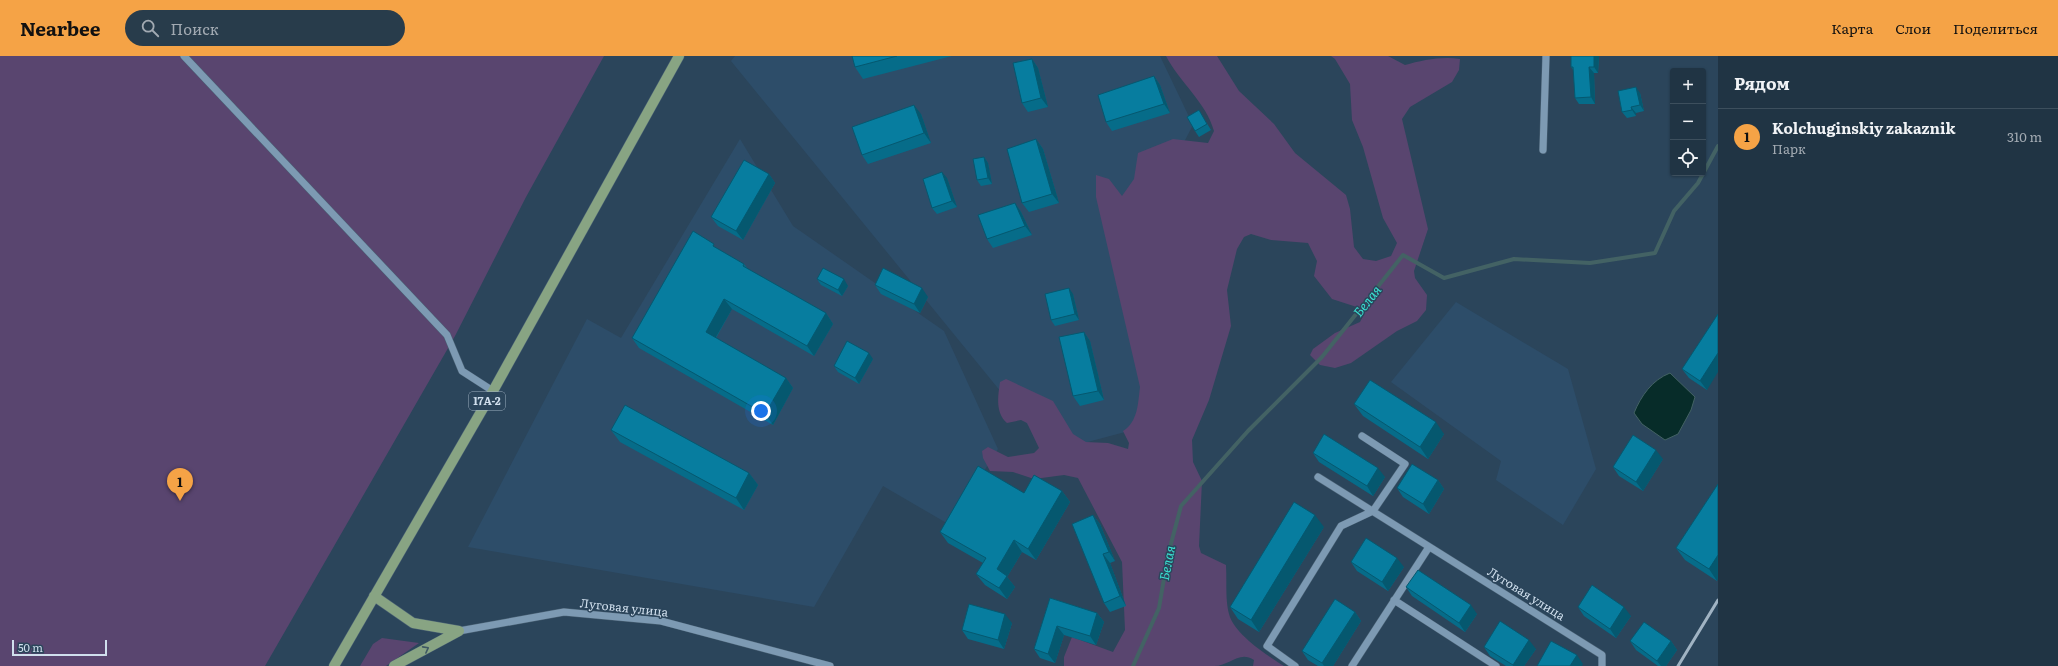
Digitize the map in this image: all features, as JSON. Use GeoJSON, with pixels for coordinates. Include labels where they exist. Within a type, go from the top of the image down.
{"type":"FeatureCollection","features":[{"type":"Feature","properties":{"kind":"main road","name":"17А-2"},"geometry":{"type":"LineString","coordinates":[[334,666],[493,391],[679,56]]}},
{"type":"Feature","properties":{"kind":"main road"},"geometry":{"type":"LineString","coordinates":[[374,596],[413,623],[458,631]]}},
{"type":"Feature","properties":{"kind":"main road"},"geometry":{"type":"LineString","coordinates":[[394,666],[458,631]]}},
{"type":"Feature","properties":{"kind":"street"},"geometry":{"type":"LineString","coordinates":[[184,56],[447,335],[462,371],[493,391]]}},
{"type":"Feature","properties":{"kind":"street"},"geometry":{"type":"LineString","coordinates":[[1543,150],[1546,56]]}},
{"type":"Feature","properties":{"kind":"street"},"geometry":{"type":"LineString","coordinates":[[1295,666],[1267,646],[1341,526],[1373,512],[1405,464],[1362,436]]}},
{"type":"Feature","properties":{"kind":"street","name":"Луговая улица"},"geometry":{"type":"LineString","coordinates":[[1318,476],[1602,655],[1602,666]]}},
{"type":"Feature","properties":{"kind":"street"},"geometry":{"type":"LineString","coordinates":[[1352,666],[1429,546]]}},
{"type":"Feature","properties":{"kind":"street"},"geometry":{"type":"LineString","coordinates":[[1394,600],[1496,666]]}},
{"type":"Feature","properties":{"kind":"street","name":"Луговая улица"},"geometry":{"type":"LineString","coordinates":[[458,631],[564,612],[661,621],[830,666]]}},
{"type":"Feature","properties":{"kind":"shaded area"},"geometry":{"type":"Polygon","coordinates":[[[0,56],[604,56],[526,197],[455,336],[265,666],[0,666],[0,56]]]}},
{"type":"Feature","properties":{"kind":"shaded area"},"geometry":{"type":"Polygon","coordinates":[[[735,56],[1160,56],[1193,125],[1117,269],[1155,424],[1050,452],[731,61],[735,56]]]}},
{"type":"Feature","properties":{"kind":"shaded area"},"geometry":{"type":"Polygon","coordinates":[[[1166,56],[1217,56],[1239,91],[1274,124],[1295,153],[1346,195],[1350,209],[1354,247],[1363,259],[1376,261],[1391,256],[1397,243],[1383,218],[1363,147],[1352,120],[1350,84],[1335,59],[1331,56],[1388,56],[1405,65],[1432,59],[1460,59],[1459,70],[1452,82],[1410,107],[1402,119],[1428,229],[1414,271],[1415,278],[1427,295],[1426,310],[1417,321],[1397,331],[1351,363],[1335,368],[1320,365],[1310,355],[1313,349],[1335,333],[1360,322],[1366,310],[1332,299],[1314,276],[1317,261],[1308,243],[1271,240],[1251,234],[1244,237],[1237,249],[1227,290],[1231,326],[1209,400],[1192,440],[1193,462],[1202,481],[1199,546],[1201,553],[1226,565],[1228,608],[1232,622],[1244,637],[1252,644],[1284,666],[1253,666],[1254,660],[1249,657],[1244,657],[1225,664],[1214,666],[1064,666],[1064,657],[1072,637],[1113,652],[1125,630],[1122,562],[1078,478],[1064,475],[1034,479],[1013,472],[990,471],[983,458],[982,451],[988,447],[1008,457],[1034,453],[1039,448],[1027,423],[1021,420],[1007,423],[1003,419],[998,404],[1000,382],[1006,379],[1053,401],[1073,434],[1086,442],[1108,443],[1128,449],[1129,443],[1123,431],[1132,423],[1138,406],[1140,387],[1096,197],[1096,175],[1109,179],[1122,196],[1134,179],[1138,153],[1173,139],[1208,143],[1214,131],[1210,121],[1199,102],[1178,75],[1166,56]]]}},
{"type":"Feature","properties":{"kind":"shaded area"},"geometry":{"type":"Polygon","coordinates":[[[740,139],[793,226],[944,331],[998,449],[950,525],[883,486],[814,607],[468,547],[587,319],[621,338],[740,139]]]}},
{"type":"Feature","properties":{"kind":"shaded area"},"geometry":{"type":"Polygon","coordinates":[[[1456,302],[1568,369],[1596,469],[1563,525],[1496,480],[1501,461],[1391,382],[1456,302]]]}},
{"type":"Feature","properties":{"kind":"shaded area"},"geometry":{"type":"Polygon","coordinates":[[[1670,373],[1695,397],[1691,410],[1678,434],[1665,440],[1642,424],[1634,413],[1648,389],[1658,380],[1670,373]]]}},
{"type":"Feature","properties":{"kind":"shaded area"},"geometry":{"type":"Polygon","coordinates":[[[382,638],[419,643],[386,666],[360,666],[373,644],[382,638]]]}},
{"type":"Feature","properties":{"kind":"building"},"geometry":{"type":"Polygon","coordinates":[[[852,56],[897,56],[855,67],[852,56]]]}},
{"type":"Feature","properties":{"kind":"building"},"geometry":{"type":"Polygon","coordinates":[[[1571,56],[1594,56],[1594,67],[1589,67],[1591,97],[1575,98],[1571,56]]]}},
{"type":"Feature","properties":{"kind":"building"},"geometry":{"type":"Polygon","coordinates":[[[1032,59],[1041,98],[1022,103],[1013,63],[1032,59]]]}},
{"type":"Feature","properties":{"kind":"building"},"geometry":{"type":"Polygon","coordinates":[[[1154,76],[1164,104],[1106,122],[1098,95],[1154,76]]]}},
{"type":"Feature","properties":{"kind":"building"},"geometry":{"type":"Polygon","coordinates":[[[1636,87],[1640,105],[1631,107],[1632,110],[1622,112],[1618,91],[1636,87]]]}},
{"type":"Feature","properties":{"kind":"building"},"geometry":{"type":"Polygon","coordinates":[[[914,105],[924,133],[862,155],[852,127],[914,105]]]}},
{"type":"Feature","properties":{"kind":"building"},"geometry":{"type":"Polygon","coordinates":[[[1199,110],[1207,124],[1195,131],[1187,117],[1199,110]]]}},
{"type":"Feature","properties":{"kind":"building"},"geometry":{"type":"Polygon","coordinates":[[[1036,139],[1052,194],[1022,203],[1007,149],[1036,139]]]}},
{"type":"Feature","properties":{"kind":"building"},"geometry":{"type":"Polygon","coordinates":[[[984,157],[988,178],[977,180],[973,159],[984,157]]]}},
{"type":"Feature","properties":{"kind":"building"},"geometry":{"type":"Polygon","coordinates":[[[744,160],[769,174],[736,231],[711,217],[744,160]]]}},
{"type":"Feature","properties":{"kind":"building"},"geometry":{"type":"Polygon","coordinates":[[[942,172],[952,201],[932,208],[923,179],[942,172]]]}},
{"type":"Feature","properties":{"kind":"building"},"geometry":{"type":"Polygon","coordinates":[[[1015,203],[1025,226],[987,239],[978,215],[1015,203]]]}},
{"type":"Feature","properties":{"kind":"building"},"geometry":{"type":"Polygon","coordinates":[[[693,231],[714,244],[713,246],[744,264],[743,266],[826,313],[807,346],[724,299],[706,332],[786,378],[765,414],[632,338],[693,231]]]}},
{"type":"Feature","properties":{"kind":"building"},"geometry":{"type":"Polygon","coordinates":[[[823,268],[844,279],[838,290],[817,279],[823,268]]]}},
{"type":"Feature","properties":{"kind":"building"},"geometry":{"type":"Polygon","coordinates":[[[883,268],[922,288],[914,304],[875,285],[883,268]]]}},
{"type":"Feature","properties":{"kind":"building"},"geometry":{"type":"Polygon","coordinates":[[[1069,288],[1075,314],[1051,320],[1045,294],[1069,288]]]}},
{"type":"Feature","properties":{"kind":"building"},"geometry":{"type":"Polygon","coordinates":[[[1718,314],[1718,353],[1700,381],[1682,369],[1718,314]]]}},
{"type":"Feature","properties":{"kind":"building"},"geometry":{"type":"Polygon","coordinates":[[[1084,332],[1098,391],[1073,396],[1059,337],[1084,332]]]}},
{"type":"Feature","properties":{"kind":"building"},"geometry":{"type":"Polygon","coordinates":[[[847,341],[869,353],[855,378],[834,366],[847,341]]]}},
{"type":"Feature","properties":{"kind":"building"},"geometry":{"type":"Polygon","coordinates":[[[1370,380],[1436,422],[1420,447],[1354,404],[1370,380]]]}},
{"type":"Feature","properties":{"kind":"building"},"geometry":{"type":"Polygon","coordinates":[[[625,405],[749,473],[736,498],[611,430],[625,405]]]}},
{"type":"Feature","properties":{"kind":"building"},"geometry":{"type":"Polygon","coordinates":[[[1324,434],[1378,468],[1367,486],[1313,453],[1324,434]]]}},
{"type":"Feature","properties":{"kind":"building"},"geometry":{"type":"Polygon","coordinates":[[[1633,435],[1656,450],[1636,482],[1613,467],[1633,435]]]}},
{"type":"Feature","properties":{"kind":"building"},"geometry":{"type":"Polygon","coordinates":[[[1412,464],[1438,480],[1423,504],[1397,488],[1412,464]]]}},
{"type":"Feature","properties":{"kind":"building"},"geometry":{"type":"Polygon","coordinates":[[[978,466],[1024,493],[1034,475],[1062,491],[1028,549],[1014,540],[997,569],[1007,576],[999,588],[976,574],[986,558],[940,532],[978,466]]]}},
{"type":"Feature","properties":{"kind":"building"},"geometry":{"type":"Polygon","coordinates":[[[1718,484],[1718,555],[1709,569],[1676,548],[1718,484]]]}},
{"type":"Feature","properties":{"kind":"building"},"geometry":{"type":"Polygon","coordinates":[[[1294,502],[1315,515],[1251,620],[1230,607],[1294,502]]]}},
{"type":"Feature","properties":{"kind":"building"},"geometry":{"type":"Polygon","coordinates":[[[1093,515],[1109,552],[1103,554],[1120,596],[1104,603],[1072,524],[1093,515]]]}},
{"type":"Feature","properties":{"kind":"building"},"geometry":{"type":"Polygon","coordinates":[[[1366,538],[1397,558],[1382,582],[1351,562],[1366,538]]]}},
{"type":"Feature","properties":{"kind":"building"},"geometry":{"type":"Polygon","coordinates":[[[1418,570],[1471,605],[1459,623],[1406,587],[1418,570]]]}},
{"type":"Feature","properties":{"kind":"building"},"geometry":{"type":"Polygon","coordinates":[[[1592,585],[1624,607],[1610,629],[1578,607],[1592,585]]]}},
{"type":"Feature","properties":{"kind":"building"},"geometry":{"type":"Polygon","coordinates":[[[1050,598],[1097,613],[1090,636],[1057,626],[1048,654],[1034,649],[1050,598]]]}},
{"type":"Feature","properties":{"kind":"building"},"geometry":{"type":"Polygon","coordinates":[[[1335,599],[1355,612],[1322,663],[1302,651],[1335,599]]]}},
{"type":"Feature","properties":{"kind":"building"},"geometry":{"type":"Polygon","coordinates":[[[969,604],[1005,614],[998,640],[962,630],[969,604]]]}},
{"type":"Feature","properties":{"kind":"building"},"geometry":{"type":"Polygon","coordinates":[[[1500,621],[1529,640],[1513,665],[1484,647],[1500,621]]]}},
{"type":"Feature","properties":{"kind":"building"},"geometry":{"type":"Polygon","coordinates":[[[1644,622],[1671,641],[1657,661],[1630,641],[1644,622]]]}},
{"type":"Feature","properties":{"kind":"building"},"geometry":{"type":"Polygon","coordinates":[[[1551,641],[1577,655],[1570,666],[1537,666],[1551,641]]]}},
{"type":"Feature","properties":{"kind":"waterway","name":"Белая"},"geometry":{"type":"LineString","coordinates":[[1133,666],[1159,608],[1168,555],[1181,506],[1248,431],[1322,357],[1403,255],[1444,278],[1514,259],[1590,263],[1655,253],[1674,211],[1698,183],[1718,146]]}},
{"type":"Feature","properties":{"kind":"railway"},"geometry":{"type":"LineString","coordinates":[[1678,666],[1718,600]]}},
{"type":"Feature","properties":{"kind":"place","name":"Kolchuginskiy zakaznik"},"geometry":{"type":"Point","coordinates":[180,501]}}]}
